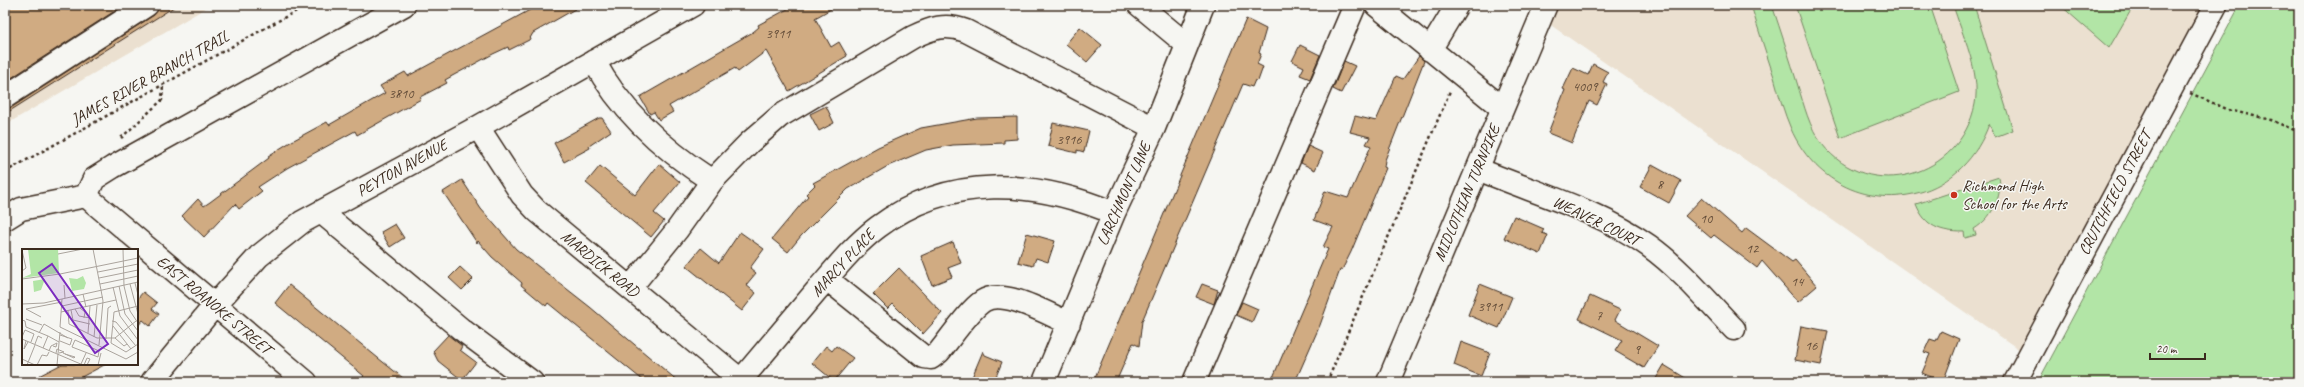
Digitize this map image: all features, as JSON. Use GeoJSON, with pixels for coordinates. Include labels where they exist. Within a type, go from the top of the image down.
{"type":"FeatureCollection","features":[{"type":"Feature","properties":{"kind":"street"},"geometry":{"type":"LineString","coordinates":[[5,97],[147,5]]}},
{"type":"Feature","properties":{"kind":"street"},"geometry":{"type":"LineString","coordinates":[[5,219],[22,209],[86,196],[94,179],[404,5]]}},
{"type":"Feature","properties":{"kind":"street","name":"PEYTON AVENUE"},"geometry":{"type":"LineString","coordinates":[[152,382],[214,306],[259,256],[302,222],[478,126],[693,5]]}},
{"type":"Feature","properties":{"kind":"street"},"geometry":{"type":"LineString","coordinates":[[1139,5],[1186,44]]}},
{"type":"Feature","properties":{"kind":"street","name":"LARCHMONT LANE"},"geometry":{"type":"LineString","coordinates":[[1044,382],[1114,213],[1154,128],[1186,44],[1203,5]]}},
{"type":"Feature","properties":{"kind":"street"},"geometry":{"type":"LineString","coordinates":[[1194,382],[1355,5]]}},
{"type":"Feature","properties":{"kind":"street"},"geometry":{"type":"LineString","coordinates":[[1376,5],[1502,108]]}},
{"type":"Feature","properties":{"kind":"street"},"geometry":{"type":"LineString","coordinates":[[1430,50],[1457,5]]}},
{"type":"Feature","properties":{"kind":"street","name":"MIDLOTHIAN TURNPIKE"},"geometry":{"type":"LineString","coordinates":[[1388,382],[1546,5]]}},
{"type":"Feature","properties":{"kind":"street","name":"CRUTCHFIELD STREET"},"geometry":{"type":"LineString","coordinates":[[2015,382],[2216,5]]}},
{"type":"Feature","properties":{"kind":"street"},"geometry":{"type":"LineString","coordinates":[[630,288],[677,230],[712,181],[780,116],[913,37],[932,29],[945,26],[966,31],[1154,128]]}},
{"type":"Feature","properties":{"kind":"street"},"geometry":{"type":"LineString","coordinates":[[594,61],[616,96],[642,125],[678,159],[712,181]]}},
{"type":"Feature","properties":{"kind":"street","name":"MARDICK ROAD"},"geometry":{"type":"LineString","coordinates":[[478,126],[522,195],[537,211],[742,381]]}},
{"type":"Feature","properties":{"kind":"street","name":"WEAVER COURT"},"geometry":{"type":"LineString","coordinates":[[1478,169],[1618,227],[1649,246],[1673,266],[1734,329]]}},
{"type":"Feature","properties":{"kind":"street","name":"MARCY PLACE"},"geometry":{"type":"LineString","coordinates":[[742,381],[850,252],[878,227],[899,213],[926,199],[956,190],[984,186],[1029,188],[1091,203],[1114,213]]}},
{"type":"Feature","properties":{"kind":"street","name":"EAST ROANOKE STREET"},"geometry":{"type":"LineString","coordinates":[[86,196],[214,306],[306,382]]}},
{"type":"Feature","properties":{"kind":"street"},"geometry":{"type":"LineString","coordinates":[[321,212],[461,329],[532,382]]}},
{"type":"Feature","properties":{"kind":"street"},"geometry":{"type":"LineString","coordinates":[[827,279],[924,357],[931,358],[939,352],[978,305],[993,297],[1005,297],[1068,323]]}},
{"type":"Feature","properties":{"kind":"path","name":"JAMES RIVER BRANCH TRAIL"},"geometry":{"type":"LineString","coordinates":[[5,172],[307,5]]}},
{"type":"Feature","properties":{"kind":"path"},"geometry":{"type":"LineString","coordinates":[[2172,86],[2229,110],[2271,120],[2299,132]]}},
{"type":"Feature","properties":{"kind":"path"},"geometry":{"type":"LineString","coordinates":[[1327,382],[1450,91]]}},
{"type":"Feature","properties":{"kind":"path"},"geometry":{"type":"LineString","coordinates":[[700,382],[705,376]]}},
{"type":"Feature","properties":{"kind":"shaded area"},"geometry":{"type":"Polygon","coordinates":[[[5,5],[211,5],[5,125],[5,5]]]}},
{"type":"Feature","properties":{"kind":"shaded area","name":"Richmond High School for the Arts"},"geometry":{"type":"Polygon","coordinates":[[[1544,5],[2215,5],[2027,355],[1539,17],[1544,5]]]}},
{"type":"Feature","properties":{"kind":"green space"},"geometry":{"type":"Polygon","coordinates":[[[1751,5],[1772,5],[1807,116],[1822,144],[1841,163],[1864,173],[1887,177],[1911,174],[1933,165],[1952,149],[1966,129],[1975,104],[1976,92],[1970,54],[1953,5],[1974,5],[2013,130],[1995,137],[1989,124],[1978,147],[1962,168],[1941,183],[1917,193],[1897,196],[1878,196],[1860,192],[1842,185],[1827,175],[1813,162],[1801,147],[1791,129],[1751,5]]]}},
{"type":"Feature","properties":{"kind":"green space"},"geometry":{"type":"Polygon","coordinates":[[[1795,5],[1930,5],[1959,92],[1840,138],[1795,5]]]}},
{"type":"Feature","properties":{"kind":"green space"},"geometry":{"type":"Polygon","coordinates":[[[2060,5],[2134,5],[2109,48],[2060,5]]]}},
{"type":"Feature","properties":{"kind":"green space"},"geometry":{"type":"Polygon","coordinates":[[[2240,5],[2299,5],[2299,382],[2038,382],[2240,5]]]}},
{"type":"Feature","properties":{"kind":"green space"},"geometry":{"type":"Polygon","coordinates":[[[1999,177],[2000,185],[1997,200],[1986,219],[1974,229],[1976,235],[1965,238],[1964,232],[1948,231],[1935,227],[1924,218],[1916,204],[1999,177]]]}},
{"type":"Feature","properties":{"kind":"building"},"geometry":{"type":"Polygon","coordinates":[[[5,5],[124,5],[5,82],[5,5]]]}},
{"type":"Feature","properties":{"kind":"building"},"geometry":{"type":"Polygon","coordinates":[[[159,5],[177,5],[5,114],[5,109],[12,107],[154,15],[159,5]]]}},
{"type":"Feature","properties":{"kind":"building"},"geometry":{"type":"Polygon","coordinates":[[[539,5],[582,5],[533,33],[529,40],[509,50],[508,47],[493,54],[445,80],[447,83],[420,97],[421,99],[357,135],[355,131],[287,168],[258,187],[262,191],[239,209],[235,204],[204,237],[182,216],[198,199],[204,206],[269,158],[268,156],[292,141],[327,122],[329,125],[385,93],[380,86],[405,72],[408,76],[539,5]]]}},
{"type":"Feature","properties":{"kind":"building"},"geometry":{"type":"Polygon","coordinates":[[[795,5],[838,5],[815,18],[831,47],[839,42],[847,56],[789,91],[766,51],[738,72],[735,68],[669,106],[673,112],[659,120],[654,112],[650,114],[640,97],[753,32],[759,27],[758,25],[795,5]]]}},
{"type":"Feature","properties":{"kind":"building"},"geometry":{"type":"Polygon","coordinates":[[[1246,19],[1266,29],[1259,53],[1261,54],[1257,64],[1263,67],[1258,81],[1255,80],[1252,87],[1243,84],[1142,321],[1139,346],[1133,343],[1116,382],[1093,382],[1246,19]]]}},
{"type":"Feature","properties":{"kind":"building"},"geometry":{"type":"Polygon","coordinates":[[[1080,27],[1102,45],[1087,62],[1066,44],[1080,27]]]}},
{"type":"Feature","properties":{"kind":"building"},"geometry":{"type":"Polygon","coordinates":[[[1300,45],[1320,55],[1310,79],[1300,75],[1304,67],[1292,61],[1300,45]]]}},
{"type":"Feature","properties":{"kind":"building"},"geometry":{"type":"Polygon","coordinates":[[[1419,56],[1424,61],[1385,160],[1384,167],[1386,168],[1351,252],[1342,270],[1340,270],[1320,325],[1295,382],[1271,382],[1328,249],[1323,247],[1333,227],[1314,220],[1325,191],[1348,198],[1371,146],[1366,144],[1370,137],[1350,132],[1355,116],[1376,121],[1396,76],[1403,79],[1419,56]]]}},
{"type":"Feature","properties":{"kind":"building"},"geometry":{"type":"Polygon","coordinates":[[[1344,61],[1355,66],[1341,93],[1333,89],[1344,61]]]}},
{"type":"Feature","properties":{"kind":"building"},"geometry":{"type":"Polygon","coordinates":[[[1593,64],[1608,72],[1603,82],[1607,84],[1597,105],[1589,101],[1572,143],[1548,133],[1565,90],[1563,89],[1573,68],[1588,75],[1593,64]]]}},
{"type":"Feature","properties":{"kind":"building"},"geometry":{"type":"Polygon","coordinates":[[[826,106],[834,123],[819,131],[810,114],[826,106]]]}},
{"type":"Feature","properties":{"kind":"building"},"geometry":{"type":"Polygon","coordinates":[[[1017,117],[1017,139],[1004,140],[1004,143],[953,145],[926,150],[888,166],[848,189],[801,236],[788,252],[772,239],[808,196],[806,194],[815,185],[813,183],[878,147],[921,128],[977,118],[1017,117]]]}},
{"type":"Feature","properties":{"kind":"building"},"geometry":{"type":"Polygon","coordinates":[[[599,118],[602,118],[611,131],[589,146],[590,148],[564,162],[554,143],[599,118]]]}},
{"type":"Feature","properties":{"kind":"building"},"geometry":{"type":"Polygon","coordinates":[[[1053,123],[1089,131],[1084,152],[1077,150],[1077,153],[1048,146],[1053,123]]]}},
{"type":"Feature","properties":{"kind":"building"},"geometry":{"type":"Polygon","coordinates":[[[1308,146],[1323,153],[1315,170],[1301,163],[1308,146]]]}},
{"type":"Feature","properties":{"kind":"building"},"geometry":{"type":"Polygon","coordinates":[[[659,164],[680,182],[654,213],[664,221],[651,237],[586,183],[600,166],[635,195],[659,164]]]}},
{"type":"Feature","properties":{"kind":"building"},"geometry":{"type":"Polygon","coordinates":[[[1652,165],[1681,181],[1669,203],[1640,187],[1652,165]]]}},
{"type":"Feature","properties":{"kind":"building"},"geometry":{"type":"Polygon","coordinates":[[[462,180],[481,209],[516,249],[590,307],[679,382],[645,382],[548,303],[546,306],[521,285],[522,283],[492,257],[478,241],[477,243],[443,192],[462,180]]]}},
{"type":"Feature","properties":{"kind":"building"},"geometry":{"type":"Polygon","coordinates":[[[1702,198],[1742,233],[1746,228],[1792,262],[1795,260],[1817,286],[1798,302],[1762,261],[1757,268],[1714,235],[1711,238],[1685,216],[1702,198]]]}},
{"type":"Feature","properties":{"kind":"building"},"geometry":{"type":"Polygon","coordinates":[[[1514,216],[1544,229],[1542,233],[1548,235],[1540,254],[1504,238],[1514,216]]]}},
{"type":"Feature","properties":{"kind":"building"},"geometry":{"type":"Polygon","coordinates":[[[395,224],[404,238],[390,247],[381,232],[395,224]]]}},
{"type":"Feature","properties":{"kind":"building"},"geometry":{"type":"Polygon","coordinates":[[[740,232],[764,249],[750,268],[756,273],[746,285],[756,293],[742,311],[686,266],[701,248],[719,263],[740,232]]]}},
{"type":"Feature","properties":{"kind":"building"},"geometry":{"type":"Polygon","coordinates":[[[1027,233],[1055,241],[1048,262],[1036,258],[1033,266],[1018,262],[1027,233]]]}},
{"type":"Feature","properties":{"kind":"building"},"geometry":{"type":"Polygon","coordinates":[[[953,242],[961,263],[948,268],[952,277],[932,285],[921,256],[953,242]]]}},
{"type":"Feature","properties":{"kind":"building"},"geometry":{"type":"Polygon","coordinates":[[[460,267],[473,279],[462,290],[449,278],[460,267]]]}},
{"type":"Feature","properties":{"kind":"building"},"geometry":{"type":"Polygon","coordinates":[[[899,268],[942,313],[923,334],[893,304],[888,309],[873,294],[899,268]]]}},
{"type":"Feature","properties":{"kind":"building"},"geometry":{"type":"Polygon","coordinates":[[[1202,284],[1218,290],[1214,304],[1196,297],[1202,284]]]}},
{"type":"Feature","properties":{"kind":"building"},"geometry":{"type":"Polygon","coordinates":[[[1480,284],[1512,297],[1499,328],[1468,315],[1480,284]]]}},
{"type":"Feature","properties":{"kind":"building"},"geometry":{"type":"Polygon","coordinates":[[[289,285],[408,382],[358,382],[364,376],[275,303],[289,285]]]}},
{"type":"Feature","properties":{"kind":"building"},"geometry":{"type":"Polygon","coordinates":[[[143,292],[157,303],[152,309],[159,314],[150,326],[143,320],[138,326],[138,298],[143,292]]]}},
{"type":"Feature","properties":{"kind":"building"},"geometry":{"type":"Polygon","coordinates":[[[1590,296],[1620,310],[1615,320],[1658,346],[1644,368],[1615,351],[1622,340],[1579,319],[1590,296]]]}},
{"type":"Feature","properties":{"kind":"building"},"geometry":{"type":"Polygon","coordinates":[[[1242,302],[1258,309],[1252,322],[1236,315],[1242,302]]]}},
{"type":"Feature","properties":{"kind":"building"},"geometry":{"type":"Polygon","coordinates":[[[1801,326],[1828,331],[1821,365],[1795,360],[1801,326]]]}},
{"type":"Feature","properties":{"kind":"building"},"geometry":{"type":"Polygon","coordinates":[[[1941,331],[1959,339],[1943,382],[1922,373],[1930,354],[1924,352],[1930,339],[1936,341],[1941,331]]]}},
{"type":"Feature","properties":{"kind":"building"},"geometry":{"type":"Polygon","coordinates":[[[448,335],[462,346],[460,350],[476,362],[462,380],[438,361],[433,351],[448,335]]]}},
{"type":"Feature","properties":{"kind":"building"},"geometry":{"type":"Polygon","coordinates":[[[1461,342],[1490,353],[1481,376],[1454,365],[1461,342]]]}},
{"type":"Feature","properties":{"kind":"building"},"geometry":{"type":"Polygon","coordinates":[[[826,346],[832,351],[836,346],[853,358],[834,381],[812,363],[826,346]]]}},
{"type":"Feature","properties":{"kind":"building"},"geometry":{"type":"Polygon","coordinates":[[[983,351],[985,355],[1002,362],[995,379],[996,382],[970,382],[983,351]]]}},
{"type":"Feature","properties":{"kind":"building"},"geometry":{"type":"Polygon","coordinates":[[[60,365],[104,365],[72,382],[27,382],[60,365]]]}},
{"type":"Feature","properties":{"kind":"building"},"geometry":{"type":"Polygon","coordinates":[[[1664,365],[1692,382],[1654,382],[1664,365]]]}},
{"type":"Feature","properties":{"kind":"place","name":"Richmond High School for the Arts"},"geometry":{"type":"Point","coordinates":[1954,195]}}]}
